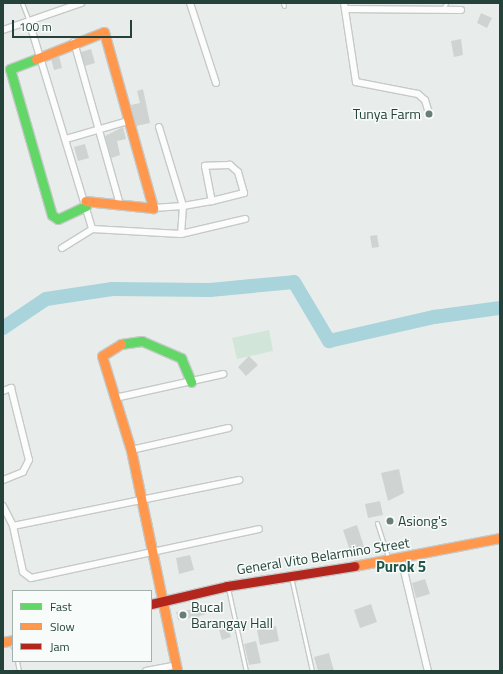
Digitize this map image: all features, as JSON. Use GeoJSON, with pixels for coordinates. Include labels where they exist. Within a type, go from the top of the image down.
{"type":"FeatureCollection","features":[{"type":"Feature","properties":{"kind":"street"},"geometry":{"type":"LineString","coordinates":[[3,30],[67,5],[81,3]]}},
{"type":"Feature","properties":{"kind":"street"},"geometry":{"type":"LineString","coordinates":[[190,3],[216,83]]}},
{"type":"Feature","properties":{"kind":"street"},"geometry":{"type":"LineString","coordinates":[[429,113],[425,100],[418,94],[356,82],[345,6],[461,10]]}},
{"type":"Feature","properties":{"kind":"street"},"geometry":{"type":"LineString","coordinates":[[29,21],[42,55],[92,229]]}},
{"type":"Feature","properties":{"kind":"street"},"geometry":{"type":"LineString","coordinates":[[153,208],[104,32],[74,42],[10,68],[52,215],[58,219],[86,204],[153,208],[183,206],[212,201],[244,193],[238,172],[230,166],[205,166],[212,201]]}},
{"type":"Feature","properties":{"kind":"street"},"geometry":{"type":"LineString","coordinates":[[74,42],[120,205]]}},
{"type":"Feature","properties":{"kind":"street"},"geometry":{"type":"LineString","coordinates":[[66,139],[128,122]]}},
{"type":"Feature","properties":{"kind":"street"},"geometry":{"type":"LineString","coordinates":[[159,127],[183,206],[181,234]]}},
{"type":"Feature","properties":{"kind":"street"},"geometry":{"type":"LineString","coordinates":[[62,248],[92,229],[181,234],[245,219]]}},
{"type":"Feature","properties":{"kind":"street"},"geometry":{"type":"LineString","coordinates":[[146,671],[176,668],[164,619],[163,601],[131,450],[102,356],[116,345],[142,341],[180,358],[191,382]]}},
{"type":"Feature","properties":{"kind":"street"},"geometry":{"type":"LineString","coordinates":[[115,398],[223,374]]}},
{"type":"Feature","properties":{"kind":"street"},"geometry":{"type":"LineString","coordinates":[[3,391],[11,388],[29,460],[23,472],[3,480]]}},
{"type":"Feature","properties":{"kind":"street"},"geometry":{"type":"LineString","coordinates":[[131,450],[229,428]]}},
{"type":"Feature","properties":{"kind":"street"},"geometry":{"type":"LineString","coordinates":[[13,526],[240,480]]}},
{"type":"Feature","properties":{"kind":"street"},"geometry":{"type":"LineString","coordinates":[[3,506],[13,526],[23,572],[31,578],[259,529]]}},
{"type":"Feature","properties":{"kind":"street","name":"General Vito Belarmino Street"},"geometry":{"type":"LineString","coordinates":[[152,604],[227,586],[389,561],[500,538]]}},
{"type":"Feature","properties":{"kind":"street"},"geometry":{"type":"LineString","coordinates":[[401,558],[428,671]]}},
{"type":"Feature","properties":{"kind":"lane"},"geometry":{"type":"LineString","coordinates":[[22,3],[29,21]]}},
{"type":"Feature","properties":{"kind":"lane"},"geometry":{"type":"LineString","coordinates":[[443,9],[446,3]]}},
{"type":"Feature","properties":{"kind":"lane"},"geometry":{"type":"LineString","coordinates":[[377,523],[389,561]]}},
{"type":"Feature","properties":{"kind":"lane"},"geometry":{"type":"LineString","coordinates":[[290,576],[312,671]]}},
{"type":"Feature","properties":{"kind":"lane"},"geometry":{"type":"LineString","coordinates":[[227,586],[246,671]]}},
{"type":"Feature","properties":{"kind":"green space"},"geometry":{"type":"Polygon","coordinates":[[[269,330],[273,351],[237,359],[232,338],[269,330]]]}},
{"type":"Feature","properties":{"kind":"building"},"geometry":{"type":"Polygon","coordinates":[[[481,13],[492,18],[487,28],[477,23],[481,13]]]}},
{"type":"Feature","properties":{"kind":"building"},"geometry":{"type":"Polygon","coordinates":[[[461,39],[463,55],[454,57],[451,41],[461,39]]]}},
{"type":"Feature","properties":{"kind":"building"},"geometry":{"type":"Polygon","coordinates":[[[91,49],[95,63],[85,66],[81,52],[91,49]]]}},
{"type":"Feature","properties":{"kind":"building"},"geometry":{"type":"Polygon","coordinates":[[[59,56],[62,68],[54,70],[51,59],[59,56]]]}},
{"type":"Feature","properties":{"kind":"building"},"geometry":{"type":"Polygon","coordinates":[[[143,89],[150,123],[136,126],[131,105],[140,103],[137,91],[143,89]]]}},
{"type":"Feature","properties":{"kind":"building"},"geometry":{"type":"Polygon","coordinates":[[[123,127],[126,139],[117,141],[120,155],[111,158],[105,136],[123,127]]]}},
{"type":"Feature","properties":{"kind":"building"},"geometry":{"type":"Polygon","coordinates":[[[85,144],[89,158],[78,161],[74,147],[85,144]]]}},
{"type":"Feature","properties":{"kind":"building"},"geometry":{"type":"Polygon","coordinates":[[[377,235],[379,247],[372,248],[370,236],[377,235]]]}},
{"type":"Feature","properties":{"kind":"building"},"geometry":{"type":"Polygon","coordinates":[[[249,356],[258,365],[246,376],[238,367],[249,356]]]}},
{"type":"Feature","properties":{"kind":"building"},"geometry":{"type":"Polygon","coordinates":[[[399,469],[404,493],[388,501],[381,473],[399,469]]]}},
{"type":"Feature","properties":{"kind":"building"},"geometry":{"type":"Polygon","coordinates":[[[380,501],[383,515],[368,518],[365,504],[380,501]]]}},
{"type":"Feature","properties":{"kind":"building"},"geometry":{"type":"Polygon","coordinates":[[[357,525],[365,550],[351,554],[343,530],[357,525]]]}},
{"type":"Feature","properties":{"kind":"building"},"geometry":{"type":"Polygon","coordinates":[[[190,555],[194,570],[179,574],[176,558],[190,555]]]}},
{"type":"Feature","properties":{"kind":"building"},"geometry":{"type":"Polygon","coordinates":[[[425,579],[430,594],[416,598],[412,583],[425,579]]]}},
{"type":"Feature","properties":{"kind":"building"},"geometry":{"type":"Polygon","coordinates":[[[371,604],[377,622],[360,628],[354,610],[371,604]]]}},
{"type":"Feature","properties":{"kind":"building"},"geometry":{"type":"Polygon","coordinates":[[[206,607],[207,614],[199,616],[200,621],[192,622],[191,618],[178,620],[176,612],[206,607]]]}},
{"type":"Feature","properties":{"kind":"building"},"geometry":{"type":"Polygon","coordinates":[[[227,624],[231,637],[222,640],[218,626],[227,624]]]}},
{"type":"Feature","properties":{"kind":"building"},"geometry":{"type":"Polygon","coordinates":[[[276,626],[279,641],[260,645],[257,630],[276,626]]]}},
{"type":"Feature","properties":{"kind":"building"},"geometry":{"type":"Polygon","coordinates":[[[256,641],[261,663],[249,665],[244,644],[256,641]]]}},
{"type":"Feature","properties":{"kind":"building"},"geometry":{"type":"Polygon","coordinates":[[[329,653],[334,671],[318,671],[314,657],[329,653]]]}},
{"type":"Feature","properties":{"kind":"waterway"},"geometry":{"type":"LineString","coordinates":[[3,328],[46,299],[112,289],[210,290],[294,282],[329,341],[434,317],[500,308]]}},
{"type":"Feature","properties":{"kind":"traffic: fast"},"geometry":{"type":"LineString","coordinates":[[36,59],[10,69],[52,215],[58,219],[86,206]]}},
{"type":"Feature","properties":{"kind":"traffic: fast"},"geometry":{"type":"LineString","coordinates":[[121,344],[142,341],[181,358],[191,382]]}},
{"type":"Feature","properties":{"kind":"traffic: slow"},"geometry":{"type":"LineString","coordinates":[[36,59],[104,32],[153,208],[85,201]]}},
{"type":"Feature","properties":{"kind":"traffic: slow"},"geometry":{"type":"LineString","coordinates":[[121,344],[102,356],[131,450],[177,671]]}},
{"type":"Feature","properties":{"kind":"traffic: slow"},"geometry":{"type":"LineString","coordinates":[[354,566],[500,538]]}},
{"type":"Feature","properties":{"kind":"traffic: slow"},"geometry":{"type":"LineString","coordinates":[[3,642],[12,640]]}},
{"type":"Feature","properties":{"kind":"traffic: jam"},"geometry":{"type":"LineString","coordinates":[[152,604],[227,586],[354,566]]}},
{"type":"Feature","properties":{"kind":"place","name":"Tunya Farm"},"geometry":{"type":"Point","coordinates":[429,114]}},
{"type":"Feature","properties":{"kind":"place","name":"Asiong's"},"geometry":{"type":"Point","coordinates":[390,521]}},
{"type":"Feature","properties":{"kind":"place","name":"Bucal Barangay Hall"},"geometry":{"type":"Point","coordinates":[183,615]}},
{"type":"Feature","properties":{"kind":"district","name":"Purok 5"},"geometry":{"type":"Point","coordinates":[401,567]}}]}
